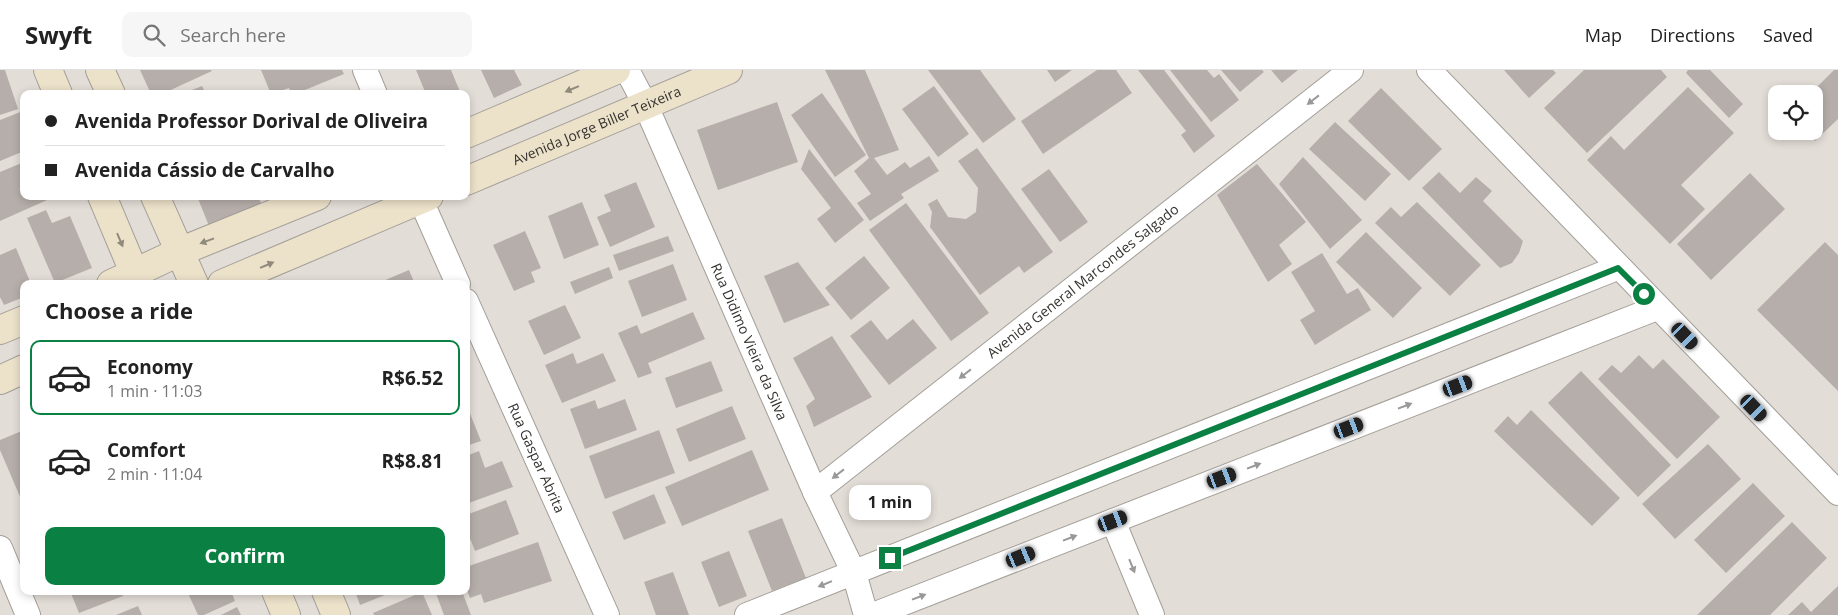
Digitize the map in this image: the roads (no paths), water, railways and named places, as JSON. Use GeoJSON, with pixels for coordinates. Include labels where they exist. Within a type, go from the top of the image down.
{"type":"FeatureCollection","features":[{"type":"Feature","properties":{"kind":"street"},"geometry":{"type":"LineString","coordinates":[[48,70],[56,90]]}},
{"type":"Feature","properties":{"kind":"street"},"geometry":{"type":"LineString","coordinates":[[100,70],[108,90]]}},
{"type":"Feature","properties":{"kind":"street"},"geometry":{"type":"LineString","coordinates":[[364,70],[373,90]]}},
{"type":"Feature","properties":{"kind":"street"},"geometry":{"type":"LineString","coordinates":[[470,132],[616,70]]}},
{"type":"Feature","properties":{"kind":"street","name":"Rua Didimo Vieira da Silva"},"geometry":{"type":"LineString","coordinates":[[627,70],[646,106],[815,492],[854,572],[866,615]]}},
{"type":"Feature","properties":{"kind":"street","name":"Avenida Jorge Biller Teixeira"},"geometry":{"type":"LineString","coordinates":[[470,179],[728,70]]}},
{"type":"Feature","properties":{"kind":"street","name":"Avenida General Marcondes Salgado"},"geometry":{"type":"LineString","coordinates":[[815,492],[1352,70]]}},
{"type":"Feature","properties":{"kind":"street"},"geometry":{"type":"LineString","coordinates":[[1429,70],[1618,268],[1838,493]]}},
{"type":"Feature","properties":{"kind":"street"},"geometry":{"type":"LineString","coordinates":[[103,200],[128,280],[179,252],[307,200]]}},
{"type":"Feature","properties":{"kind":"street"},"geometry":{"type":"LineString","coordinates":[[157,200],[192,280]]}},
{"type":"Feature","properties":{"kind":"street"},"geometry":{"type":"LineString","coordinates":[[231,280],[416,200]]}},
{"type":"Feature","properties":{"kind":"street"},"geometry":{"type":"LineString","coordinates":[[424,200],[456,280]]}},
{"type":"Feature","properties":{"kind":"street"},"geometry":{"type":"LineString","coordinates":[[747,615],[1618,268]]}},
{"type":"Feature","properties":{"kind":"street"},"geometry":{"type":"LineString","coordinates":[[873,615],[1657,308]]}},
{"type":"Feature","properties":{"kind":"street","name":"Rua Gaspar Abrita"},"geometry":{"type":"LineString","coordinates":[[470,310],[607,615]]}},
{"type":"Feature","properties":{"kind":"street"},"geometry":{"type":"LineString","coordinates":[[0,330],[20,322]]}},
{"type":"Feature","properties":{"kind":"street"},"geometry":{"type":"LineString","coordinates":[[0,380],[20,371]]}},
{"type":"Feature","properties":{"kind":"street"},"geometry":{"type":"LineString","coordinates":[[1113,521],[1152,615]]}},
{"type":"Feature","properties":{"kind":"street"},"geometry":{"type":"LineString","coordinates":[[0,548],[28,615]]}},
{"type":"Feature","properties":{"kind":"street"},"geometry":{"type":"LineString","coordinates":[[278,595],[286,615]]}},
{"type":"Feature","properties":{"kind":"street"},"geometry":{"type":"LineString","coordinates":[[328,595],[336,615]]}}]}
